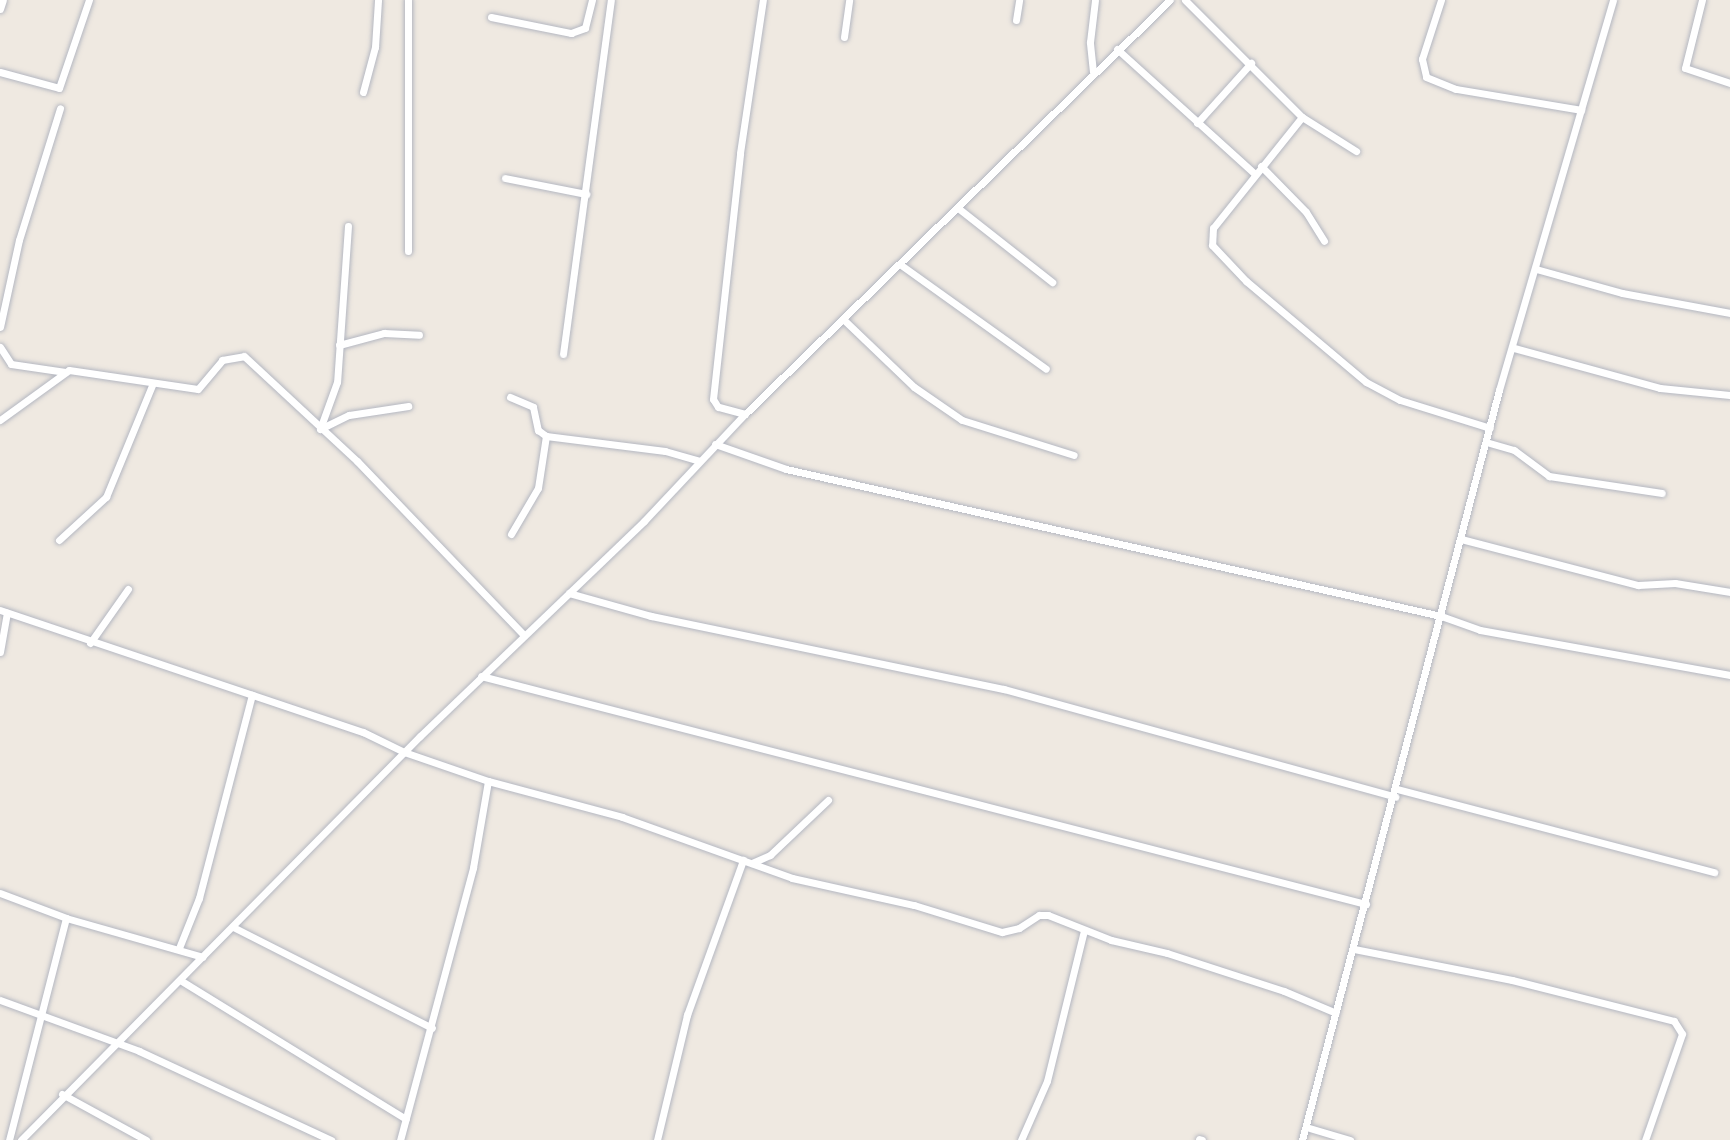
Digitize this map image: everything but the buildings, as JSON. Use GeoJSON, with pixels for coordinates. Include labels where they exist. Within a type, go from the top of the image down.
{"type":"FeatureCollection","features":[{"type":"Feature","properties":{"kind":"street"},"geometry":{"type":"LineString","coordinates":[[0,9],[3,0]]}},
{"type":"Feature","properties":{"kind":"street"},"geometry":{"type":"LineString","coordinates":[[0,72],[59,88],[89,0]]}},
{"type":"Feature","properties":{"kind":"street"},"geometry":{"type":"LineString","coordinates":[[363,92],[375,47],[378,0]]}},
{"type":"Feature","properties":{"kind":"street"},"geometry":{"type":"LineString","coordinates":[[408,0],[408,251]]}},
{"type":"Feature","properties":{"kind":"street"},"geometry":{"type":"LineString","coordinates":[[491,17],[571,33],[585,28],[592,0]]}},
{"type":"Feature","properties":{"kind":"street"},"geometry":{"type":"LineString","coordinates":[[563,354],[611,0]]}},
{"type":"Feature","properties":{"kind":"street"},"geometry":{"type":"LineString","coordinates":[[745,414],[718,407],[713,399],[740,153],[763,0]]}},
{"type":"Feature","properties":{"kind":"street"},"geometry":{"type":"LineString","coordinates":[[844,37],[849,0]]}},
{"type":"Feature","properties":{"kind":"street"},"geometry":{"type":"LineString","coordinates":[[1016,20],[1018,0]]}},
{"type":"Feature","properties":{"kind":"street"},"geometry":{"type":"LineString","coordinates":[[1093,72],[1090,42],[1095,0]]}},
{"type":"Feature","properties":{"kind":"street"},"geometry":{"type":"LineString","coordinates":[[21,1140],[62,1094],[203,957],[523,633],[569,593],[644,521],[745,414],[901,265],[1093,72],[1170,0]]}},
{"type":"Feature","properties":{"kind":"street"},"geometry":{"type":"LineString","coordinates":[[1185,0],[1251,63],[1302,117],[1356,152]]}},
{"type":"Feature","properties":{"kind":"street"},"geometry":{"type":"LineString","coordinates":[[1441,0],[1422,59],[1426,77],[1456,89],[1581,110]]}},
{"type":"Feature","properties":{"kind":"street"},"geometry":{"type":"LineString","coordinates":[[1302,1140],[1396,793],[1486,442],[1613,0]]}},
{"type":"Feature","properties":{"kind":"street"},"geometry":{"type":"LineString","coordinates":[[1702,0],[1685,68],[1730,83]]}},
{"type":"Feature","properties":{"kind":"street"},"geometry":{"type":"LineString","coordinates":[[1117,49],[1255,174]]}},
{"type":"Feature","properties":{"kind":"street"},"geometry":{"type":"LineString","coordinates":[[1197,123],[1251,63]]}},
{"type":"Feature","properties":{"kind":"street"},"geometry":{"type":"LineString","coordinates":[[0,327],[19,240],[60,108]]}},
{"type":"Feature","properties":{"kind":"street"},"geometry":{"type":"LineString","coordinates":[[1302,117],[1210,233],[1220,256],[1366,382],[1400,400],[1490,428]]}},
{"type":"Feature","properties":{"kind":"street"},"geometry":{"type":"LineString","coordinates":[[1261,166],[1306,212],[1324,241]]}},
{"type":"Feature","properties":{"kind":"street"},"geometry":{"type":"LineString","coordinates":[[505,178],[586,194]]}},
{"type":"Feature","properties":{"kind":"street"},"geometry":{"type":"LineString","coordinates":[[958,208],[1052,282]]}},
{"type":"Feature","properties":{"kind":"street"},"geometry":{"type":"LineString","coordinates":[[320,429],[334,393],[348,226]]}},
{"type":"Feature","properties":{"kind":"street"},"geometry":{"type":"LineString","coordinates":[[901,265],[1046,369]]}},
{"type":"Feature","properties":{"kind":"street"},"geometry":{"type":"LineString","coordinates":[[1536,269],[1622,293],[1730,313]]}},
{"type":"Feature","properties":{"kind":"street"},"geometry":{"type":"LineString","coordinates":[[843,319],[914,387],[962,420],[1074,454]]}},
{"type":"Feature","properties":{"kind":"street"},"geometry":{"type":"LineString","coordinates":[[339,345],[384,333],[418,335]]}},
{"type":"Feature","properties":{"kind":"street"},"geometry":{"type":"LineString","coordinates":[[0,347],[11,364],[65,372],[88,371],[153,384],[198,389],[222,360],[244,356],[357,461],[523,633]]}},
{"type":"Feature","properties":{"kind":"street"},"geometry":{"type":"LineString","coordinates":[[1514,348],[1660,388],[1730,395]]}},
{"type":"Feature","properties":{"kind":"street"},"geometry":{"type":"LineString","coordinates":[[0,420],[65,372]]}},
{"type":"Feature","properties":{"kind":"street"},"geometry":{"type":"LineString","coordinates":[[59,540],[106,497],[153,384]]}},
{"type":"Feature","properties":{"kind":"street"},"geometry":{"type":"LineString","coordinates":[[510,397],[532,407],[538,430],[546,436],[665,451],[699,461]]}},
{"type":"Feature","properties":{"kind":"street"},"geometry":{"type":"LineString","coordinates":[[320,429],[349,415],[408,406]]}},
{"type":"Feature","properties":{"kind":"street"},"geometry":{"type":"LineString","coordinates":[[511,534],[538,489],[546,436]]}},
{"type":"Feature","properties":{"kind":"street"},"geometry":{"type":"LineString","coordinates":[[1486,442],[1514,450],[1550,476],[1662,493]]}},
{"type":"Feature","properties":{"kind":"street"},"geometry":{"type":"LineString","coordinates":[[715,444],[786,469],[1440,616],[1480,630],[1730,675]]}},
{"type":"Feature","properties":{"kind":"street"},"geometry":{"type":"LineString","coordinates":[[1461,539],[1638,585],[1675,583],[1730,592]]}},
{"type":"Feature","properties":{"kind":"street"},"geometry":{"type":"LineString","coordinates":[[90,643],[128,588]]}},
{"type":"Feature","properties":{"kind":"street"},"geometry":{"type":"LineString","coordinates":[[569,593],[651,616],[1004,689],[1396,793],[1714,872]]}},
{"type":"Feature","properties":{"kind":"street"},"geometry":{"type":"LineString","coordinates":[[0,652],[4,612],[90,643],[363,732],[404,752],[488,781],[622,817],[752,863],[1002,932],[1019,928],[1039,915],[1284,991],[1336,1013]]}},
{"type":"Feature","properties":{"kind":"street"},"geometry":{"type":"LineString","coordinates":[[481,676],[1366,904]]}},
{"type":"Feature","properties":{"kind":"street"},"geometry":{"type":"LineString","coordinates":[[179,948],[200,898],[252,695]]}},
{"type":"Feature","properties":{"kind":"street"},"geometry":{"type":"LineString","coordinates":[[400,1140],[432,1028],[482,827],[488,781]]}},
{"type":"Feature","properties":{"kind":"street"},"geometry":{"type":"LineString","coordinates":[[752,863],[770,855],[828,801]]}},
{"type":"Feature","properties":{"kind":"street"},"geometry":{"type":"LineString","coordinates":[[657,1140],[687,1015],[743,860]]}},
{"type":"Feature","properties":{"kind":"street"},"geometry":{"type":"LineString","coordinates":[[0,893],[66,918],[179,948],[203,957]]}},
{"type":"Feature","properties":{"kind":"street"},"geometry":{"type":"LineString","coordinates":[[9,1140],[66,918]]}},
{"type":"Feature","properties":{"kind":"street"},"geometry":{"type":"LineString","coordinates":[[232,927],[432,1028]]}},
{"type":"Feature","properties":{"kind":"street"},"geometry":{"type":"LineString","coordinates":[[1020,1140],[1047,1081],[1084,930]]}},
{"type":"Feature","properties":{"kind":"street"},"geometry":{"type":"LineString","coordinates":[[1354,949],[1512,980],[1674,1021],[1682,1034],[1646,1140]]}},
{"type":"Feature","properties":{"kind":"street"},"geometry":{"type":"LineString","coordinates":[[180,980],[406,1119]]}},
{"type":"Feature","properties":{"kind":"street"},"geometry":{"type":"LineString","coordinates":[[0,1000],[116,1043],[331,1140]]}},
{"type":"Feature","properties":{"kind":"street"},"geometry":{"type":"LineString","coordinates":[[62,1094],[146,1140]]}},
{"type":"Feature","properties":{"kind":"street"},"geometry":{"type":"LineString","coordinates":[[1306,1128],[1350,1140]]}}]}
